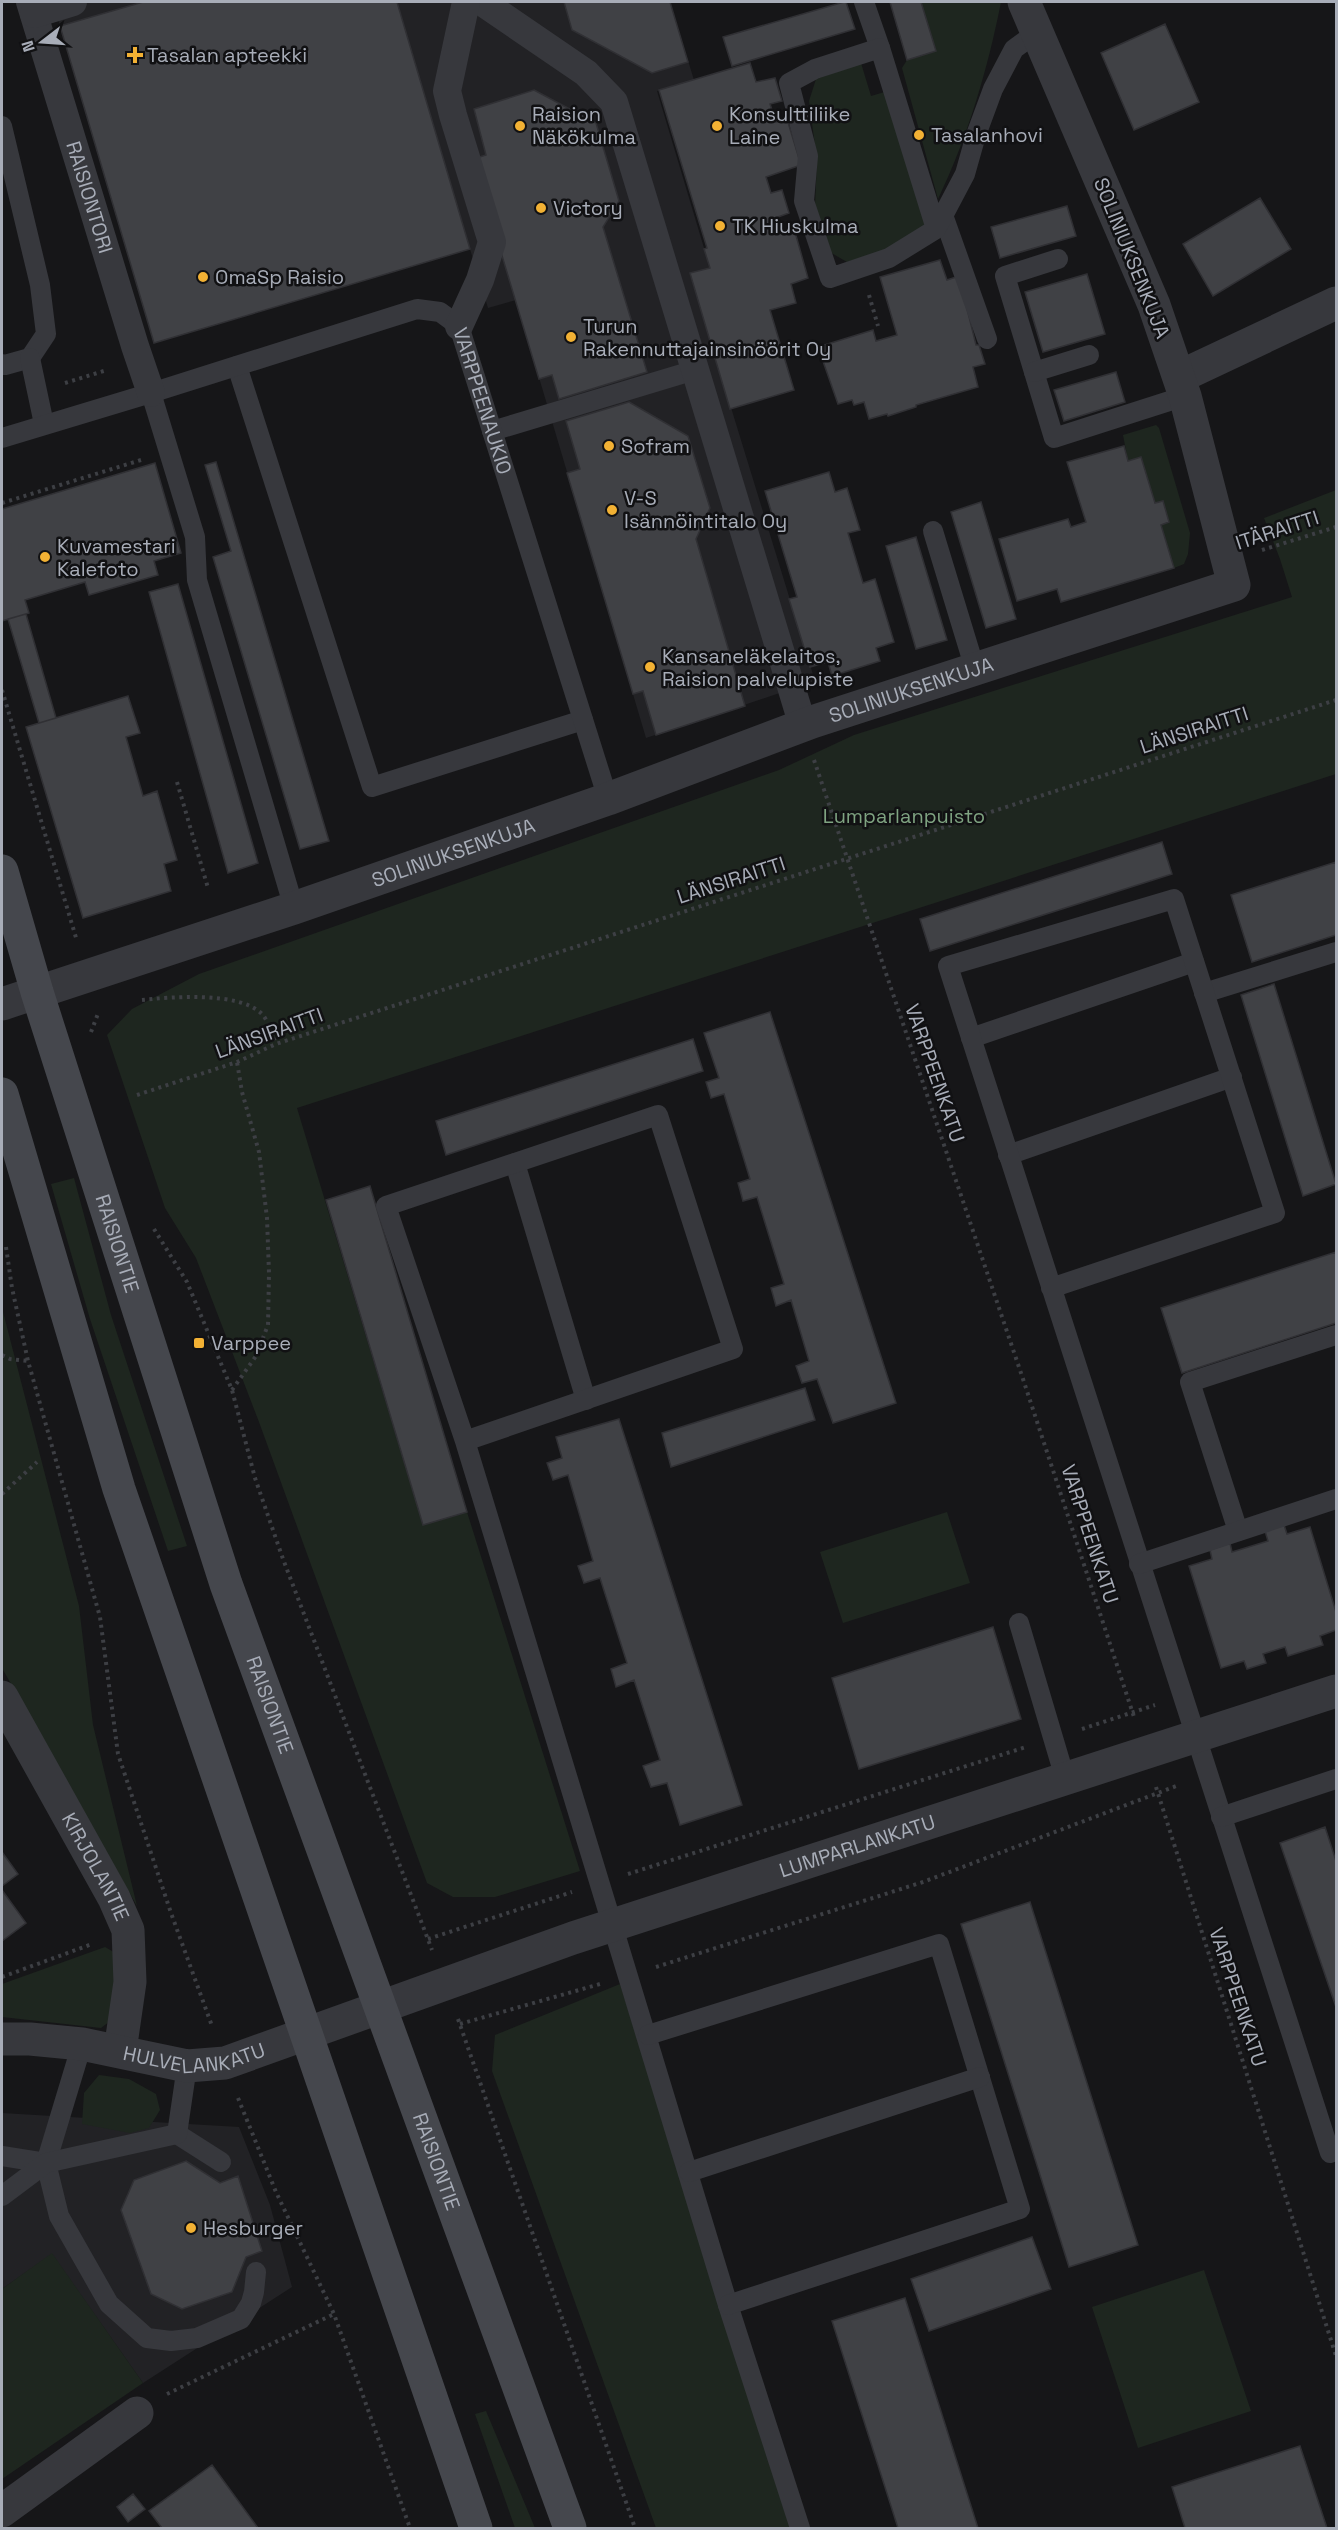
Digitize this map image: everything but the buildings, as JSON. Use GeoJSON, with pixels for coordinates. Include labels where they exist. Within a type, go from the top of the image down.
{"type":"FeatureCollection","features":[{"type":"Feature","properties":{"kind":"main road","name":"RAISIONTIE"},"geometry":{"type":"LineString","coordinates":[[2,872],[226,1584],[570,2529]]}},
{"type":"Feature","properties":{"kind":"main road"},"geometry":{"type":"LineString","coordinates":[[2,1094],[119,1489],[476,2529]]}},
{"type":"Feature","properties":{"kind":"street"},"geometry":{"type":"LineString","coordinates":[[32,8],[73,2]]}},
{"type":"Feature","properties":{"kind":"street","name":"VARPPEENAUKIO"},"geometry":{"type":"LineString","coordinates":[[459,326],[480,280],[492,242],[447,91],[466,2]]}},
{"type":"Feature","properties":{"kind":"street"},"geometry":{"type":"LineString","coordinates":[[482,2],[586,73],[614,102],[695,370],[807,724]]}},
{"type":"Feature","properties":{"kind":"street","name":"SOLINIUKSENKUJA"},"geometry":{"type":"LineString","coordinates":[[2,1004],[294,909],[608,799],[807,724],[1234,585],[1182,387],[1154,305],[1024,2]]}},
{"type":"Feature","properties":{"kind":"street","name":"RAISIONTORI"},"geometry":{"type":"LineString","coordinates":[[32,8],[151,393]]}},
{"type":"Feature","properties":{"kind":"street"},"geometry":{"type":"LineString","coordinates":[[1182,387],[1336,303]]}},
{"type":"Feature","properties":{"kind":"street","name":"LUMPARLANKATU"},"geometry":{"type":"LineString","coordinates":[[381,2007],[613,1925],[1336,1691]]}},
{"type":"Feature","properties":{"kind":"street","name":"KIRJOLANTIE"},"geometry":{"type":"LineString","coordinates":[[2,1697],[114,1898],[128,1930],[130,1982],[120,2051]]}},
{"type":"Feature","properties":{"kind":"street","name":"HULVELANKATU"},"geometry":{"type":"LineString","coordinates":[[2,2039],[82,2044],[187,2066],[225,2063],[381,2007]]}},
{"type":"Feature","properties":{"kind":"street"},"geometry":{"type":"LineString","coordinates":[[13,2529],[2,2511],[137,2413]]}},
{"type":"Feature","properties":{"kind":"lane"},"geometry":{"type":"LineString","coordinates":[[864,2],[940,222],[987,339]]}},
{"type":"Feature","properties":{"kind":"lane"},"geometry":{"type":"LineString","coordinates":[[880,48],[815,69],[789,83],[808,156],[804,201],[830,278],[889,258],[940,222],[965,174],[993,89],[1008,59],[1014,49],[1036,33]]}},
{"type":"Feature","properties":{"kind":"lane"},"geometry":{"type":"LineString","coordinates":[[2,126],[44,309],[46,334],[30,358],[2,364]]}},
{"type":"Feature","properties":{"kind":"lane"},"geometry":{"type":"LineString","coordinates":[[1058,259],[1005,276],[1054,438],[1182,387]]}},
{"type":"Feature","properties":{"kind":"lane"},"geometry":{"type":"LineString","coordinates":[[2,438],[417,309],[440,312],[459,326]]}},
{"type":"Feature","properties":{"kind":"lane","name":"VARPPEENAUKIO"},"geometry":{"type":"LineString","coordinates":[[459,326],[608,799]]}},
{"type":"Feature","properties":{"kind":"lane"},"geometry":{"type":"LineString","coordinates":[[1034,372],[1089,355]]}},
{"type":"Feature","properties":{"kind":"lane"},"geometry":{"type":"LineString","coordinates":[[30,358],[44,424]]}},
{"type":"Feature","properties":{"kind":"lane"},"geometry":{"type":"LineString","coordinates":[[237,366],[372,787],[583,720]]}},
{"type":"Feature","properties":{"kind":"lane"},"geometry":{"type":"LineString","coordinates":[[492,431],[695,370]]}},
{"type":"Feature","properties":{"kind":"lane"},"geometry":{"type":"LineString","coordinates":[[151,393],[195,537],[197,580],[294,909]]}},
{"type":"Feature","properties":{"kind":"lane"},"geometry":{"type":"LineString","coordinates":[[933,531],[975,669]]}},
{"type":"Feature","properties":{"kind":"lane"},"geometry":{"type":"LineString","coordinates":[[772,591],[807,724]]}},
{"type":"Feature","properties":{"kind":"lane"},"geometry":{"type":"LineString","coordinates":[[1051,1288],[1275,1213],[1174,899],[948,966],[1182,1698],[1330,2154],[1336,2151]]}},
{"type":"Feature","properties":{"kind":"lane"},"geometry":{"type":"LineString","coordinates":[[1204,993],[1336,952]]}},
{"type":"Feature","properties":{"kind":"lane"},"geometry":{"type":"LineString","coordinates":[[971,1038],[1194,962]]}},
{"type":"Feature","properties":{"kind":"lane"},"geometry":{"type":"LineString","coordinates":[[1008,1155],[1232,1077]]}},
{"type":"Feature","properties":{"kind":"lane"},"geometry":{"type":"LineString","coordinates":[[465,1441],[733,1349],[658,1116],[386,1206],[465,1441],[648,2035],[728,2305],[800,2529]]}},
{"type":"Feature","properties":{"kind":"lane"},"geometry":{"type":"LineString","coordinates":[[515,1163],[586,1400]]}},
{"type":"Feature","properties":{"kind":"lane"},"geometry":{"type":"LineString","coordinates":[[1238,1531],[1190,1382],[1336,1335]]}},
{"type":"Feature","properties":{"kind":"lane"},"geometry":{"type":"LineString","coordinates":[[1139,1564],[1336,1499]]}},
{"type":"Feature","properties":{"kind":"lane"},"geometry":{"type":"LineString","coordinates":[[1019,1623],[1065,1778]]}},
{"type":"Feature","properties":{"kind":"lane"},"geometry":{"type":"LineString","coordinates":[[1221,1816],[1336,1779]]}},
{"type":"Feature","properties":{"kind":"lane"},"geometry":{"type":"LineString","coordinates":[[648,2035],[939,1944],[1020,2210],[728,2305]]}},
{"type":"Feature","properties":{"kind":"lane"},"geometry":{"type":"LineString","coordinates":[[82,2044],[46,2163],[59,2216],[109,2304],[147,2338],[171,2342],[197,2338],[241,2319],[251,2303],[256,2272]]}},
{"type":"Feature","properties":{"kind":"lane"},"geometry":{"type":"LineString","coordinates":[[177,2134],[187,2066]]}},
{"type":"Feature","properties":{"kind":"lane"},"geometry":{"type":"LineString","coordinates":[[689,2172],[980,2077]]}},
{"type":"Feature","properties":{"kind":"lane"},"geometry":{"type":"LineString","coordinates":[[2,2156],[46,2163],[177,2134],[221,2162]]}},
{"type":"Feature","properties":{"kind":"lane"},"geometry":{"type":"LineString","coordinates":[[2,2196],[46,2163]]}},
{"type":"Feature","properties":{"kind":"path"},"geometry":{"type":"LineString","coordinates":[[37,392],[140,360]]}},
{"type":"Feature","properties":{"kind":"path"},"geometry":{"type":"LineString","coordinates":[[2,503],[170,451]]}},
{"type":"Feature","properties":{"kind":"path","name":"ITÄRAITTI"},"geometry":{"type":"LineString","coordinates":[[1227,561],[1336,526]]}},
{"type":"Feature","properties":{"kind":"path"},"geometry":{"type":"LineString","coordinates":[[2,690],[75,933]]}},
{"type":"Feature","properties":{"kind":"path","name":"LÄNSIRAITTI"},"geometry":{"type":"LineString","coordinates":[[137,1095],[237,1062],[276,1044],[1336,700]]}},
{"type":"Feature","properties":{"kind":"path","name":"VARPPEENKATU"},"geometry":{"type":"LineString","coordinates":[[807,724],[848,857],[1132,1711],[1336,2356]]}},
{"type":"Feature","properties":{"kind":"path"},"geometry":{"type":"LineString","coordinates":[[177,782],[208,888]]}},
{"type":"Feature","properties":{"kind":"path"},"geometry":{"type":"LineString","coordinates":[[139,1000],[190,997],[243,1003],[262,1014],[276,1044]]}},
{"type":"Feature","properties":{"kind":"path"},"geometry":{"type":"LineString","coordinates":[[90,1040],[91,1029],[100,1008]]}},
{"type":"Feature","properties":{"kind":"path"},"geometry":{"type":"LineString","coordinates":[[232,1390],[256,1356],[268,1325],[269,1274],[267,1218],[259,1152],[242,1092],[237,1062]]}},
{"type":"Feature","properties":{"kind":"path"},"geometry":{"type":"LineString","coordinates":[[153,1228],[187,1282],[232,1390],[255,1478],[283,1559],[460,2024],[635,2529]]}},
{"type":"Feature","properties":{"kind":"path"},"geometry":{"type":"LineString","coordinates":[[5,1242],[12,1288],[28,1361],[100,1617],[118,1755],[198,1989]]}},
{"type":"Feature","properties":{"kind":"path"},"geometry":{"type":"LineString","coordinates":[[2,1355],[10,1359],[28,1361]]}},
{"type":"Feature","properties":{"kind":"path"},"geometry":{"type":"LineString","coordinates":[[2,1494],[37,1462]]}},
{"type":"Feature","properties":{"kind":"path"},"geometry":{"type":"LineString","coordinates":[[428,1939],[1054,1739],[1132,1711],[1182,1698]]}},
{"type":"Feature","properties":{"kind":"path"},"geometry":{"type":"LineString","coordinates":[[460,2024],[629,1976],[922,1882],[1207,1775]]}},
{"type":"Feature","properties":{"kind":"path"},"geometry":{"type":"LineString","coordinates":[[2,1977],[171,1913]]}},
{"type":"Feature","properties":{"kind":"path"},"geometry":{"type":"LineString","coordinates":[[249,2126],[276,2192],[334,2314],[410,2529]]}},
{"type":"Feature","properties":{"kind":"path"},"geometry":{"type":"LineString","coordinates":[[137,2413],[175,2388],[334,2314]]}},
{"type":"Feature","properties":{"kind":"shaded area"},"geometry":{"type":"Polygon","coordinates":[[[53,2],[670,2],[694,80],[657,91],[710,268],[690,274],[815,681],[646,738],[516,300],[488,308],[470,249],[154,343],[53,2]]]}},
{"type":"Feature","properties":{"kind":"shaded area"},"geometry":{"type":"Polygon","coordinates":[[[2,2113],[239,2127],[270,2205],[292,2287],[143,2383],[52,2254],[2,2289],[2,2113]]]}},
{"type":"Feature","properties":{"kind":"green space"},"geometry":{"type":"Polygon","coordinates":[[[921,2],[1001,2],[976,102],[959,151],[938,199],[902,68],[907,60],[936,51],[921,2]]]}},
{"type":"Feature","properties":{"kind":"green space"},"geometry":{"type":"Polygon","coordinates":[[[861,63],[871,96],[888,91],[928,221],[912,238],[881,252],[847,262],[828,251],[815,206],[817,160],[809,101],[816,79],[861,63]]]}},
{"type":"Feature","properties":{"kind":"green space"},"geometry":{"type":"Polygon","coordinates":[[[1156,425],[1159,428],[1190,533],[1188,554],[1184,564],[1174,568],[1161,525],[1169,522],[1163,501],[1155,503],[1141,457],[1128,461],[1123,435],[1156,425]]]}},
{"type":"Feature","properties":{"kind":"green space","name":"Lumparlanpuisto"},"geometry":{"type":"Polygon","coordinates":[[[1336,490],[1336,774],[297,1108],[423,1525],[467,1512],[580,1871],[495,1897],[453,1897],[427,1883],[259,1422],[196,1258],[165,1208],[107,1035],[132,1009],[199,974],[779,770],[854,735],[1292,597],[1264,518],[1336,490]]]}},
{"type":"Feature","properties":{"kind":"green space"},"geometry":{"type":"Polygon","coordinates":[[[74,1178],[111,1315],[187,1546],[168,1551],[90,1319],[51,1184],[74,1178]]]}},
{"type":"Feature","properties":{"kind":"green space"},"geometry":{"type":"Polygon","coordinates":[[[2,1308],[79,1606],[93,1725],[137,1906],[2,1668],[2,1308]]]}},
{"type":"Feature","properties":{"kind":"green space"},"geometry":{"type":"Polygon","coordinates":[[[947,1512],[970,1583],[843,1623],[820,1552],[947,1512]]]}},
{"type":"Feature","properties":{"kind":"green space"},"geometry":{"type":"Polygon","coordinates":[[[105,1947],[117,1954],[114,2018],[101,2028],[2,2017],[2,1984],[105,1947]]]}},
{"type":"Feature","properties":{"kind":"green space"},"geometry":{"type":"Polygon","coordinates":[[[620,1984],[794,2528],[656,2528],[492,2071],[495,2035],[620,1984]]]}},
{"type":"Feature","properties":{"kind":"green space"},"geometry":{"type":"Polygon","coordinates":[[[99,2075],[129,2079],[156,2094],[160,2110],[149,2128],[130,2133],[82,2124],[84,2093],[99,2075]]]}},
{"type":"Feature","properties":{"kind":"green space"},"geometry":{"type":"Polygon","coordinates":[[[52,2253],[143,2383],[2,2479],[2,2289],[52,2253]]]}},
{"type":"Feature","properties":{"kind":"green space"},"geometry":{"type":"Polygon","coordinates":[[[1204,2270],[1251,2411],[1138,2448],[1092,2307],[1204,2270]]]}},
{"type":"Feature","properties":{"kind":"green space"},"geometry":{"type":"Polygon","coordinates":[[[486,2411],[535,2528],[515,2528],[475,2414],[486,2411]]]}},
{"type":"Feature","properties":{"kind":"place","name":"Tasalan apteekki"},"geometry":{"type":"Point","coordinates":[135,55]}},
{"type":"Feature","properties":{"kind":"place","name":"Raision Näkökulma"},"geometry":{"type":"Point","coordinates":[520,126]}},
{"type":"Feature","properties":{"kind":"place","name":"Konsulttiliike Laine"},"geometry":{"type":"Point","coordinates":[717,126]}},
{"type":"Feature","properties":{"kind":"place","name":"Tasalanhovi"},"geometry":{"type":"Point","coordinates":[919,135]}},
{"type":"Feature","properties":{"kind":"place","name":"Victory"},"geometry":{"type":"Point","coordinates":[541,208]}},
{"type":"Feature","properties":{"kind":"place","name":"TK Hiuskulma"},"geometry":{"type":"Point","coordinates":[720,226]}},
{"type":"Feature","properties":{"kind":"place","name":"OmaSp Raisio"},"geometry":{"type":"Point","coordinates":[203,277]}},
{"type":"Feature","properties":{"kind":"place","name":"Turun Rakennuttajainsinöörit Oy"},"geometry":{"type":"Point","coordinates":[571,337]}},
{"type":"Feature","properties":{"kind":"place","name":"Sofram"},"geometry":{"type":"Point","coordinates":[609,446]}},
{"type":"Feature","properties":{"kind":"place","name":"V-S Isännöintitalo Oy"},"geometry":{"type":"Point","coordinates":[612,510]}},
{"type":"Feature","properties":{"kind":"place","name":"Kuvamestari Kalefoto"},"geometry":{"type":"Point","coordinates":[45,557]}},
{"type":"Feature","properties":{"kind":"place","name":"Kansaneläkelaitos, Raision palvelupiste"},"geometry":{"type":"Point","coordinates":[650,667]}},
{"type":"Feature","properties":{"kind":"place","name":"Varppee"},"geometry":{"type":"Point","coordinates":[199,1343]}},
{"type":"Feature","properties":{"kind":"place","name":"Hesburger"},"geometry":{"type":"Point","coordinates":[191,2228]}}]}
